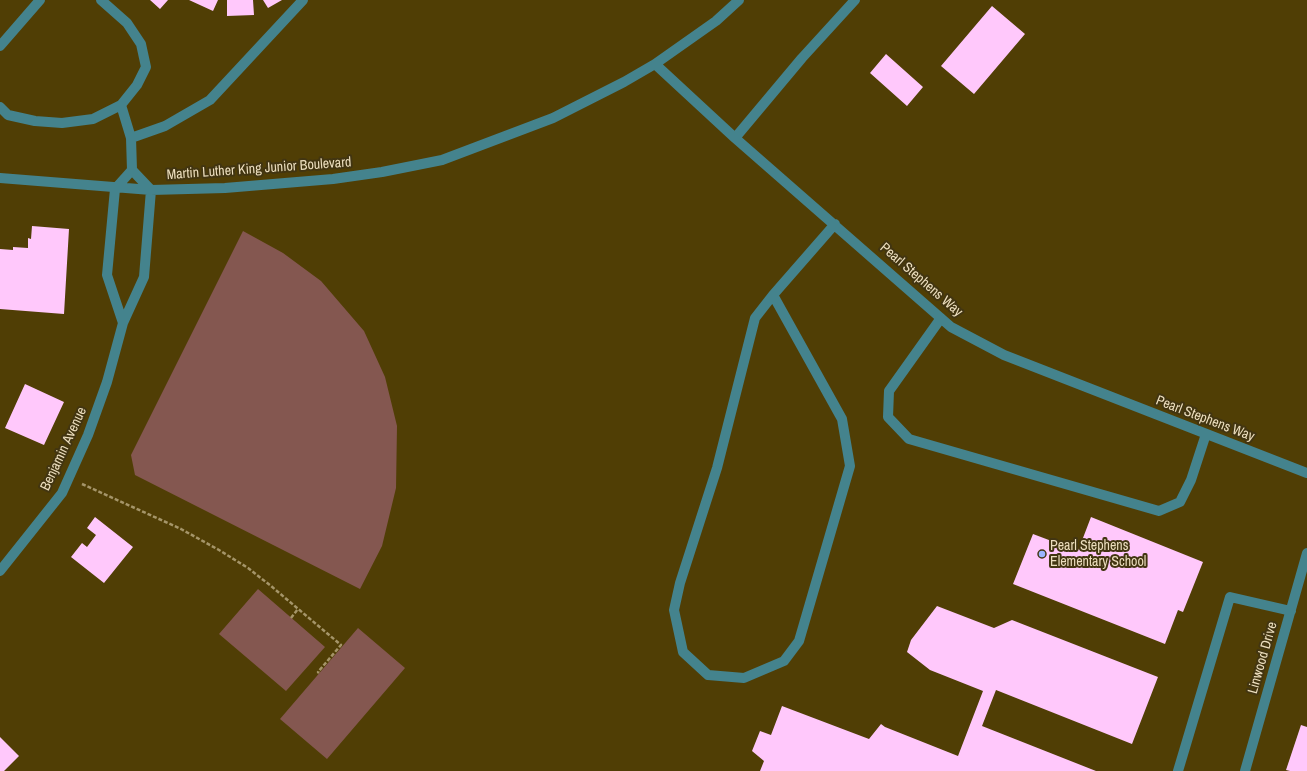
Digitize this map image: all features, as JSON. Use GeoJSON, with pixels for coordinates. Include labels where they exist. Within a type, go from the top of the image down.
{"type":"FeatureCollection","features":[{"type":"Feature","properties":{"kind":"street"},"geometry":{"type":"LineString","coordinates":[[0,46],[40,0]]}},
{"type":"Feature","properties":{"kind":"street"},"geometry":{"type":"LineString","coordinates":[[0,107],[8,115],[35,121],[62,123],[93,119],[121,105],[137,85],[146,67],[141,44],[127,23],[101,0]]}},
{"type":"Feature","properties":{"kind":"street"},"geometry":{"type":"LineString","coordinates":[[131,138],[165,126],[210,100],[303,0]]}},
{"type":"Feature","properties":{"kind":"street","name":"Martin Luther King Junior Boulevard"},"geometry":{"type":"LineString","coordinates":[[0,178],[115,189],[151,190],[225,188],[333,179],[382,172],[442,160],[554,118],[655,64],[716,21],[740,0]]}},
{"type":"Feature","properties":{"kind":"street"},"geometry":{"type":"LineString","coordinates":[[736,138],[802,58],[855,0]]}},
{"type":"Feature","properties":{"kind":"street","name":"Pearl Stephens Way"},"geometry":{"type":"LineString","coordinates":[[655,64],[736,138],[951,327],[1004,355],[1307,473]]}},
{"type":"Feature","properties":{"kind":"street"},"geometry":{"type":"LineString","coordinates":[[121,105],[131,138],[132,170],[151,190]]}},
{"type":"Feature","properties":{"kind":"street"},"geometry":{"type":"LineString","coordinates":[[123,323],[107,275],[115,189],[132,170]]}},
{"type":"Feature","properties":{"kind":"street","name":"Benjamin Avenue"},"geometry":{"type":"LineString","coordinates":[[0,571],[62,493],[88,435],[108,382],[123,323],[144,277],[151,190]]}},
{"type":"Feature","properties":{"kind":"street"},"geometry":{"type":"LineString","coordinates":[[773,295],[842,420],[850,466],[799,641],[784,661],[744,678],[708,675],[683,652],[674,610],[680,583],[717,468],[755,318],[773,295],[835,224]]}},
{"type":"Feature","properties":{"kind":"street"},"geometry":{"type":"LineString","coordinates":[[942,318],[889,392],[888,417],[909,439],[1159,511],[1180,502],[1191,480],[1206,434]]}},
{"type":"Feature","properties":{"kind":"street","name":"Linwood Drive"},"geometry":{"type":"LineString","coordinates":[[1245,771],[1307,553]]}},
{"type":"Feature","properties":{"kind":"street"},"geometry":{"type":"LineString","coordinates":[[1178,771],[1230,597],[1291,611]]}},
{"type":"Feature","properties":{"kind":"path"},"geometry":{"type":"LineString","coordinates":[[69,479],[152,515],[219,550],[248,568],[341,645],[318,672],[319,674]]}},
{"type":"Feature","properties":{"kind":"path"},"geometry":{"type":"LineString","coordinates":[[290,618],[298,609]]}},
{"type":"Feature","properties":{"kind":"shaded area"},"geometry":{"type":"Polygon","coordinates":[[[243,231],[283,253],[321,281],[364,331],[385,377],[397,426],[396,488],[382,546],[360,589],[135,475],[131,455],[243,231]]]}},
{"type":"Feature","properties":{"kind":"shaded area"},"geometry":{"type":"Polygon","coordinates":[[[258,589],[325,647],[286,691],[219,634],[258,589]]]}},
{"type":"Feature","properties":{"kind":"shaded area"},"geometry":{"type":"Polygon","coordinates":[[[358,628],[405,668],[327,759],[280,719],[358,628]]]}},
{"type":"Feature","properties":{"kind":"building"},"geometry":{"type":"Polygon","coordinates":[[[150,0],[168,0],[160,9],[150,0]]]}},
{"type":"Feature","properties":{"kind":"building"},"geometry":{"type":"Polygon","coordinates":[[[189,0],[218,0],[213,11],[189,0]]]}},
{"type":"Feature","properties":{"kind":"building"},"geometry":{"type":"Polygon","coordinates":[[[227,0],[253,0],[254,15],[227,16],[227,0]]]}},
{"type":"Feature","properties":{"kind":"building"},"geometry":{"type":"Polygon","coordinates":[[[263,0],[282,0],[268,8],[263,0]]]}},
{"type":"Feature","properties":{"kind":"building"},"geometry":{"type":"Polygon","coordinates":[[[992,6],[1025,34],[974,94],[941,66],[992,6]]]}},
{"type":"Feature","properties":{"kind":"building"},"geometry":{"type":"Polygon","coordinates":[[[886,54],[923,87],[907,106],[870,73],[886,54]]]}},
{"type":"Feature","properties":{"kind":"building"},"geometry":{"type":"Polygon","coordinates":[[[32,226],[69,229],[64,314],[0,309],[0,249],[13,250],[13,247],[28,248],[28,238],[31,239],[32,226]]]}},
{"type":"Feature","properties":{"kind":"building"},"geometry":{"type":"Polygon","coordinates":[[[25,384],[64,402],[44,445],[5,428],[25,384]]]}},
{"type":"Feature","properties":{"kind":"building"},"geometry":{"type":"Polygon","coordinates":[[[95,517],[133,547],[104,583],[71,557],[82,543],[87,547],[96,535],[87,528],[95,517]]]}},
{"type":"Feature","properties":{"kind":"building"},"geometry":{"type":"Polygon","coordinates":[[[1091,517],[1203,562],[1183,612],[1178,610],[1165,644],[1013,584],[1033,534],[1078,551],[1091,517]]]}},
{"type":"Feature","properties":{"kind":"building"},"geometry":{"type":"Polygon","coordinates":[[[937,606],[994,628],[1012,620],[1158,677],[1132,744],[996,690],[982,726],[1096,771],[760,771],[764,761],[752,751],[760,731],[771,735],[782,706],[869,739],[881,724],[885,727],[958,756],[983,691],[930,670],[907,652],[911,640],[937,606]]]}},
{"type":"Feature","properties":{"kind":"building"},"geometry":{"type":"Polygon","coordinates":[[[1301,725],[1307,727],[1307,771],[1286,770],[1301,725]]]}},
{"type":"Feature","properties":{"kind":"building"},"geometry":{"type":"Polygon","coordinates":[[[0,737],[19,756],[4,771],[0,771],[0,737]]]}},
{"type":"Feature","properties":{"kind":"place","name":"Pearl Stephens Elementary School"},"geometry":{"type":"Point","coordinates":[1042,554]}}]}
